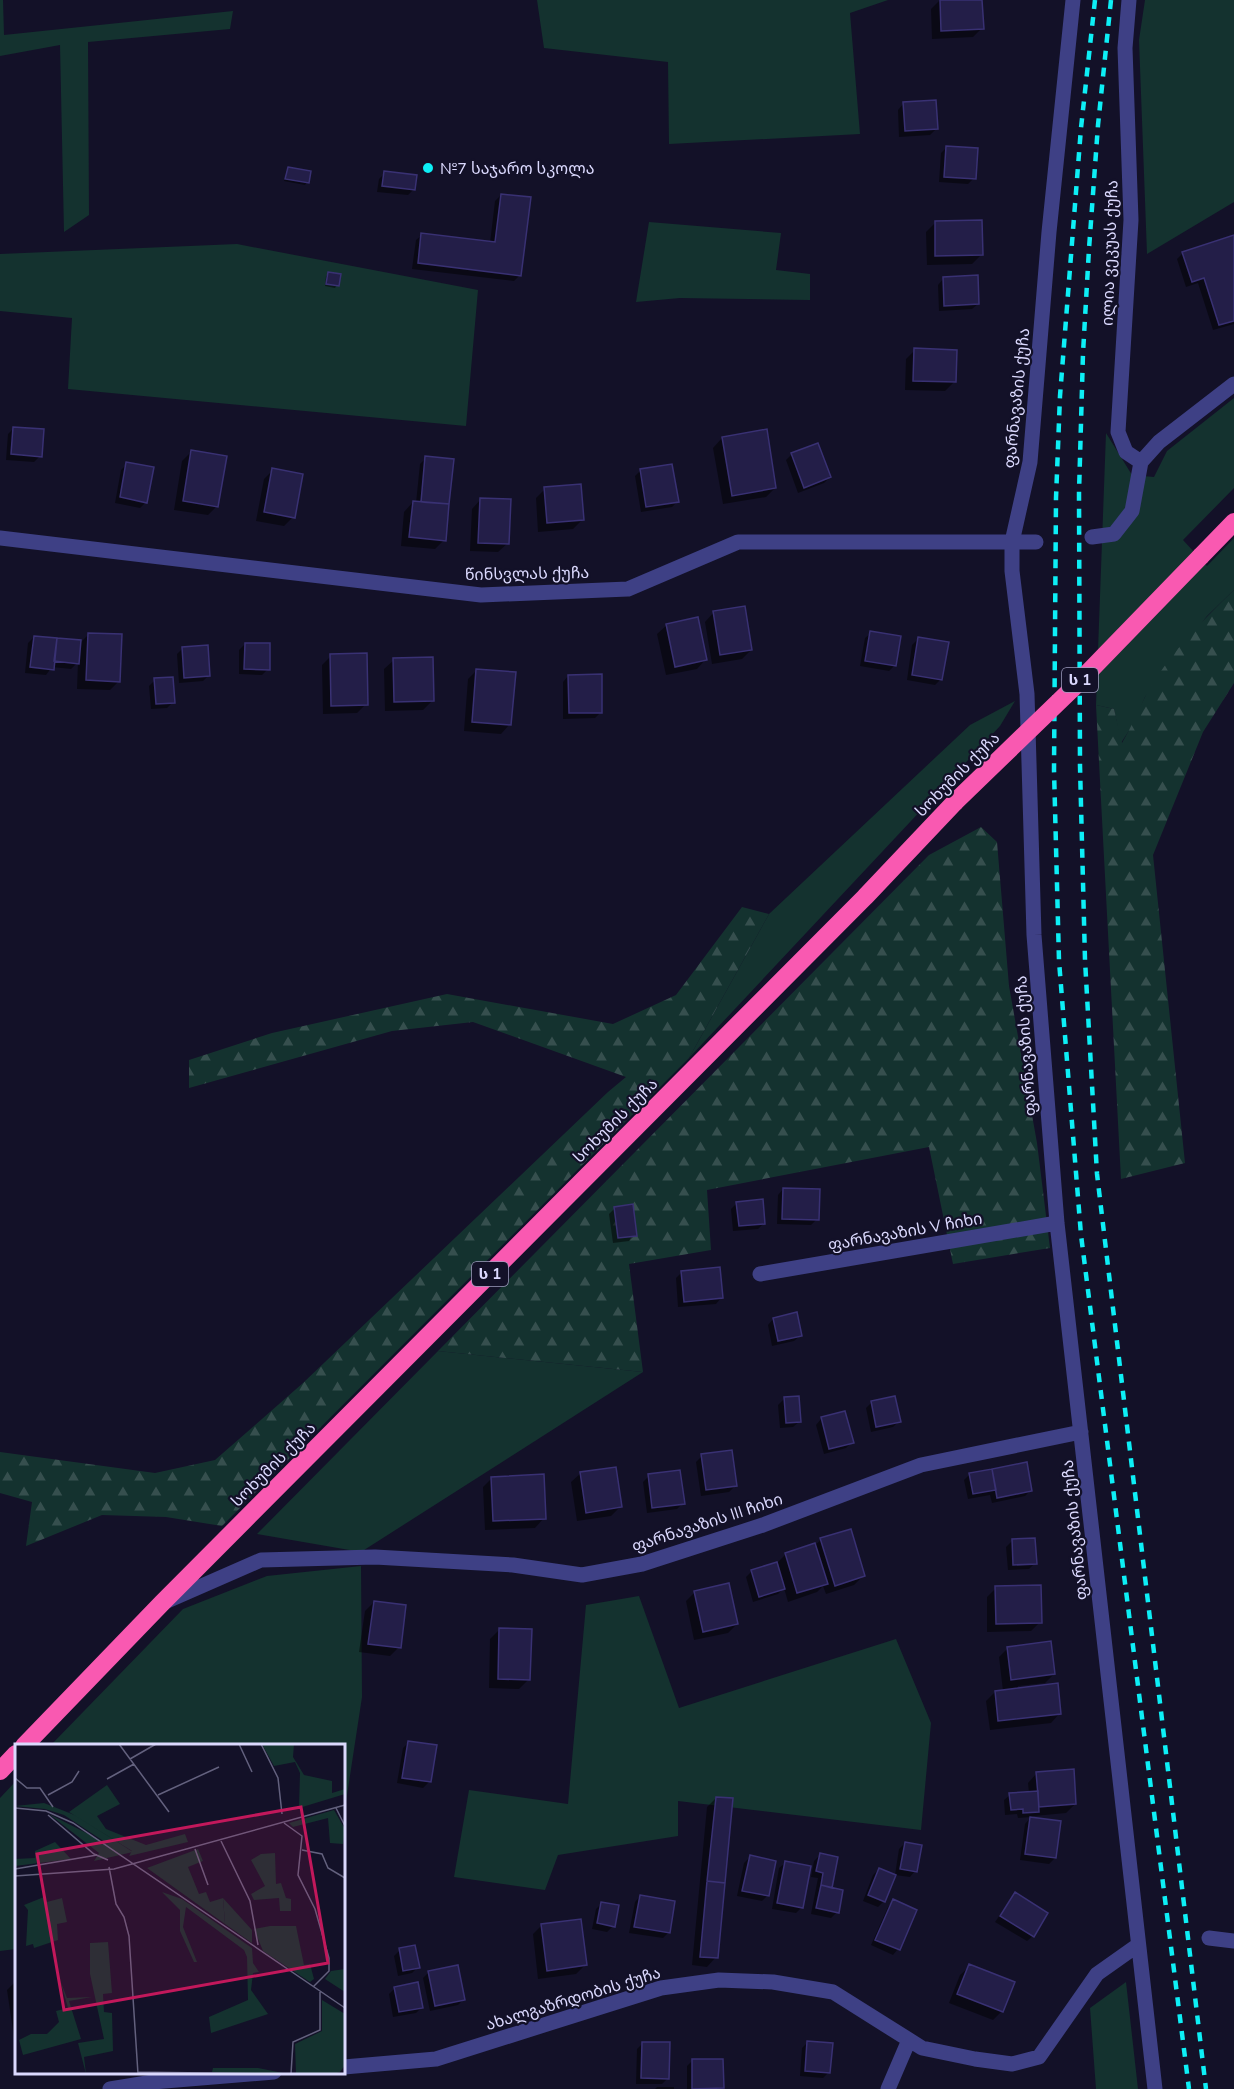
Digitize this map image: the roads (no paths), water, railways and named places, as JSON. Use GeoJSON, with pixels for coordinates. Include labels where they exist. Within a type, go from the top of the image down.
{"type":"FeatureCollection","features":[{"type":"Feature","properties":{"kind":"highway","name":"სოხუმის ქუჩა"},"geometry":{"type":"LineString","coordinates":[[26,1744],[1234,522]]}},
{"type":"Feature","properties":{"kind":"highway"},"geometry":{"type":"LineString","coordinates":[[0,1771],[15,1755]]}},
{"type":"Feature","properties":{"kind":"street","name":"ფარნავაზის ქუჩა"},"geometry":{"type":"LineString","coordinates":[[1073,0],[1049,232],[1030,462],[1012,542],[1012,571],[1027,694],[1034,935],[1057,1223],[1155,2089]]}},
{"type":"Feature","properties":{"kind":"street","name":"ილია ვეკუას ქუჩა"},"geometry":{"type":"LineString","coordinates":[[1129,0],[1125,48],[1131,220],[1118,432],[1126,452],[1140,462]]}},
{"type":"Feature","properties":{"kind":"street"},"geometry":{"type":"LineString","coordinates":[[1092,537],[1114,534],[1132,512],[1140,462],[1159,442],[1234,384]]}},
{"type":"Feature","properties":{"kind":"street","name":"წინსვლას ქუჩა"},"geometry":{"type":"LineString","coordinates":[[0,538],[481,595],[628,589],[738,542],[1036,542]]}},
{"type":"Feature","properties":{"kind":"street","name":"ფარნავაზის V ჩიხი"},"geometry":{"type":"LineString","coordinates":[[760,1274],[1057,1223]]}},
{"type":"Feature","properties":{"kind":"street","name":"ფარნავაზის III ჩიხი"},"geometry":{"type":"LineString","coordinates":[[162,1604],[261,1560],[375,1557],[513,1565],[582,1575],[642,1564],[763,1525],[921,1465],[1082,1432]]}},
{"type":"Feature","properties":{"kind":"street"},"geometry":{"type":"LineString","coordinates":[[1209,1938],[1234,1941]]}},
{"type":"Feature","properties":{"kind":"street","name":"ახალგაზრდობის ქუჩა"},"geometry":{"type":"LineString","coordinates":[[345,2067],[436,2059],[661,1988],[719,1980],[773,1982],[833,1992],[922,2048],[1012,2064],[1040,2057],[1097,1974],[1138,1945]]}},
{"type":"Feature","properties":{"kind":"street"},"geometry":{"type":"LineString","coordinates":[[888,2089],[909,2040]]}},
{"type":"Feature","properties":{"kind":"street"},"geometry":{"type":"LineString","coordinates":[[110,2089],[153,2082],[261,2074]]}},
{"type":"Feature","properties":{"kind":"railway"},"geometry":{"type":"LineString","coordinates":[[1095,0],[1081,128],[1060,396],[1056,498],[1054,770],[1059,961],[1081,1235],[1189,2089]]}},
{"type":"Feature","properties":{"kind":"railway"},"geometry":{"type":"LineString","coordinates":[[1111,0],[1098,125],[1089,249],[1079,493],[1080,766],[1085,960],[1097,1174],[1206,2089]]}},
{"type":"Feature","properties":{"kind":"place","name":"№7 საჯარო სკოლა"},"geometry":{"type":"Point","coordinates":[428,168]}}]}
